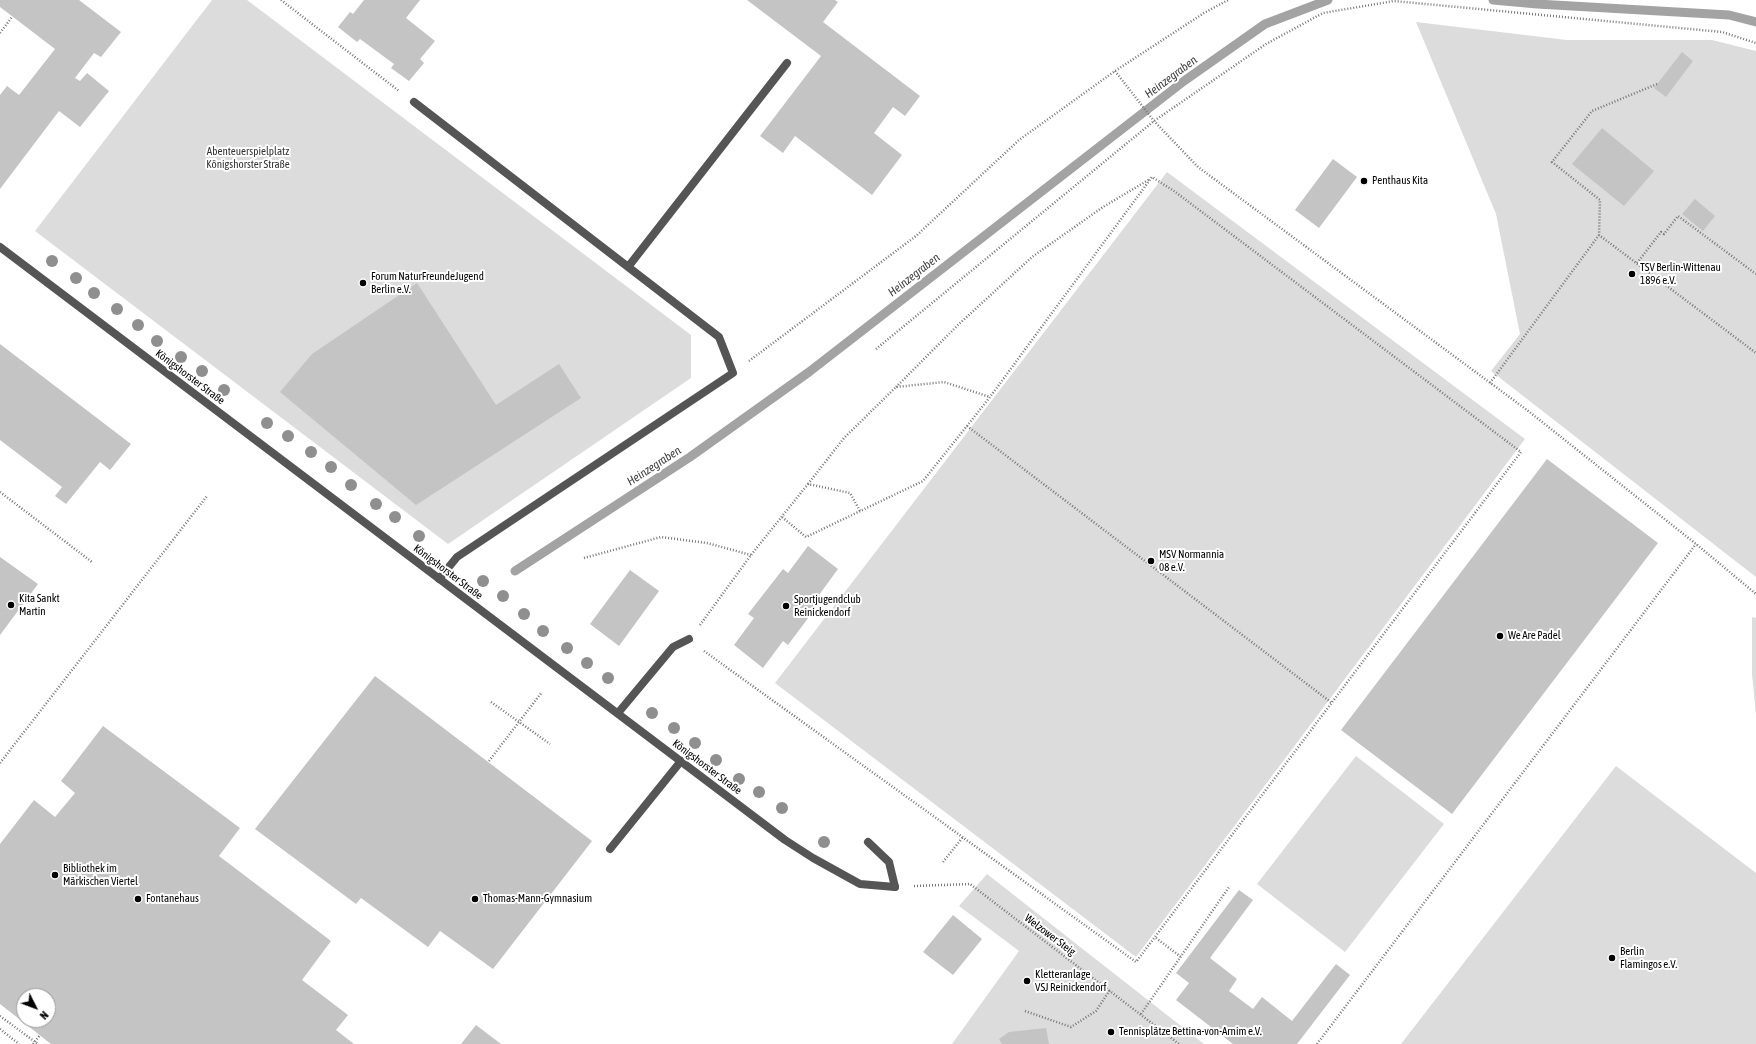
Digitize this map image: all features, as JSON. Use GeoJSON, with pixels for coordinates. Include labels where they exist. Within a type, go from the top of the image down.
{"type":"FeatureCollection","features":[{"type":"Feature","properties":{"kind":"street"},"geometry":{"type":"LineString","coordinates":[[628,267],[787,63]]}},
{"type":"Feature","properties":{"kind":"street"},"geometry":{"type":"LineString","coordinates":[[414,102],[719,337],[733,373],[457,557],[439,579]]}},
{"type":"Feature","properties":{"kind":"street","name":"Königshorster Straße"},"geometry":{"type":"LineString","coordinates":[[0,247],[785,840],[860,884],[896,887]]}},
{"type":"Feature","properties":{"kind":"street"},"geometry":{"type":"LineString","coordinates":[[618,713],[673,647],[689,639]]}},
{"type":"Feature","properties":{"kind":"street"},"geometry":{"type":"LineString","coordinates":[[610,849],[681,761]]}},
{"type":"Feature","properties":{"kind":"street"},"geometry":{"type":"LineString","coordinates":[[868,842],[888,862],[896,887]]}},
{"type":"Feature","properties":{"kind":"path"},"geometry":{"type":"LineString","coordinates":[[281,0],[414,102]]}},
{"type":"Feature","properties":{"kind":"path"},"geometry":{"type":"LineString","coordinates":[[733,373],[916,236],[1019,140],[1115,71],[1204,13],[1228,0]]}},
{"type":"Feature","properties":{"kind":"path"},"geometry":{"type":"LineString","coordinates":[[876,349],[1154,121],[1266,44],[1323,13],[1394,1],[1722,32],[1756,42]]}},
{"type":"Feature","properties":{"kind":"path"},"geometry":{"type":"LineString","coordinates":[[0,33],[12,17]]}},
{"type":"Feature","properties":{"kind":"path"},"geometry":{"type":"LineString","coordinates":[[1115,71],[1154,121],[1198,167],[1527,410],[1696,544],[1756,594]]}},
{"type":"Feature","properties":{"kind":"path"},"geometry":{"type":"LineString","coordinates":[[1490,383],[1600,235],[1600,200],[1552,162],[1592,111],[1657,84]]}},
{"type":"Feature","properties":{"kind":"path"},"geometry":{"type":"LineString","coordinates":[[1152,177],[1174,191],[1521,452],[1136,962],[768,698],[689,639],[751,555],[844,438],[958,325],[1032,257],[1103,207],[1152,177]]}},
{"type":"Feature","properties":{"kind":"path"},"geometry":{"type":"LineString","coordinates":[[782,517],[806,537],[923,481],[990,397],[1152,177]]}},
{"type":"Feature","properties":{"kind":"path"},"geometry":{"type":"LineString","coordinates":[[1637,263],[1661,232],[1664,234],[1678,216],[1756,274]]}},
{"type":"Feature","properties":{"kind":"path"},"geometry":{"type":"LineString","coordinates":[[1600,235],[1756,353]]}},
{"type":"Feature","properties":{"kind":"path"},"geometry":{"type":"LineString","coordinates":[[896,387],[944,382],[990,397]]}},
{"type":"Feature","properties":{"kind":"path"},"geometry":{"type":"LineString","coordinates":[[967,426],[1332,703]]}},
{"type":"Feature","properties":{"kind":"path"},"geometry":{"type":"LineString","coordinates":[[808,484],[850,493],[860,511]]}},
{"type":"Feature","properties":{"kind":"path"},"geometry":{"type":"LineString","coordinates":[[0,492],[92,562]]}},
{"type":"Feature","properties":{"kind":"path"},"geometry":{"type":"LineString","coordinates":[[0,763],[207,496]]}},
{"type":"Feature","properties":{"kind":"path"},"geometry":{"type":"LineString","coordinates":[[584,558],[661,537],[707,543],[751,555]]}},
{"type":"Feature","properties":{"kind":"path"},"geometry":{"type":"LineString","coordinates":[[1317,1044],[1696,544]]}},
{"type":"Feature","properties":{"kind":"path"},"geometry":{"type":"LineString","coordinates":[[489,761],[542,692]]}},
{"type":"Feature","properties":{"kind":"path"},"geometry":{"type":"LineString","coordinates":[[491,702],[550,744]]}},
{"type":"Feature","properties":{"kind":"path"},"geometry":{"type":"LineString","coordinates":[[943,862],[963,837]]}},
{"type":"Feature","properties":{"kind":"path","name":"Welzower Steig"},"geometry":{"type":"LineString","coordinates":[[896,887],[970,884],[1179,1044]]}},
{"type":"Feature","properties":{"kind":"path"},"geometry":{"type":"LineString","coordinates":[[1141,1014],[1229,887]]}},
{"type":"Feature","properties":{"kind":"path"},"geometry":{"type":"LineString","coordinates":[[1156,938],[1181,957]]}},
{"type":"Feature","properties":{"kind":"path"},"geometry":{"type":"LineString","coordinates":[[1024,1011],[1071,1027],[1096,1011],[1110,990]]}},
{"type":"Feature","properties":{"kind":"path"},"geometry":{"type":"LineString","coordinates":[[0,1016],[34,1043],[38,1044]]}},
{"type":"Feature","properties":{"kind":"path"},"geometry":{"type":"LineString","coordinates":[[0,1029],[19,1044]]}},
{"type":"Feature","properties":{"kind":"path"},"geometry":{"type":"LineString","coordinates":[[34,1043],[40,1036]]}},
{"type":"Feature","properties":{"kind":"green space","name":"Forum NaturFreundeJugend Berlin e.V."},"geometry":{"type":"Polygon","coordinates":[[[212,0],[247,0],[691,335],[691,378],[448,544],[35,231],[212,0]]]}},
{"type":"Feature","properties":{"kind":"green space","name":"TSV Berlin-Wittenau 1896 e.V."},"geometry":{"type":"Polygon","coordinates":[[[1416,22],[1567,40],[1712,40],[1756,51],[1756,577],[1491,371],[1520,334],[1496,214],[1416,22]]]}},
{"type":"Feature","properties":{"kind":"green space","name":"MSV Normannia 08 e.V."},"geometry":{"type":"Polygon","coordinates":[[[1167,172],[1525,439],[1136,957],[775,683],[1167,172]]]}},
{"type":"Feature","properties":{"kind":"green space"},"geometry":{"type":"Polygon","coordinates":[[[1752,617],[1756,618],[1756,715],[1752,674],[1752,617]]]}},
{"type":"Feature","properties":{"kind":"green space"},"geometry":{"type":"Polygon","coordinates":[[[1356,756],[1444,824],[1345,952],[1257,884],[1356,756]]]}},
{"type":"Feature","properties":{"kind":"green space","name":"Berlin Flamingos e.V."},"geometry":{"type":"Polygon","coordinates":[[[1616,766],[1756,873],[1756,1044],[1401,1044],[1616,766]]]}},
{"type":"Feature","properties":{"kind":"green space"},"geometry":{"type":"Polygon","coordinates":[[[987,874],[1204,1044],[952,1044],[1019,951],[959,906],[987,874]]]}},
{"type":"Feature","properties":{"kind":"building"},"geometry":{"type":"Polygon","coordinates":[[[0,0],[79,0],[121,32],[101,57],[94,53],[75,78],[80,81],[87,73],[109,91],[80,127],[59,111],[0,189],[0,95],[7,86],[19,95],[55,49],[0,7],[0,0]]]}},
{"type":"Feature","properties":{"kind":"building"},"geometry":{"type":"Polygon","coordinates":[[[364,0],[420,0],[406,18],[435,41],[420,59],[424,63],[409,81],[391,68],[394,64],[360,39],[357,42],[338,27],[350,12],[353,14],[364,0]]]}},
{"type":"Feature","properties":{"kind":"building"},"geometry":{"type":"Polygon","coordinates":[[[747,0],[835,0],[838,2],[823,22],[920,96],[905,116],[893,107],[874,133],[902,155],[872,195],[795,136],[783,153],[760,136],[821,56],[747,0]]]}},
{"type":"Feature","properties":{"kind":"building"},"geometry":{"type":"Polygon","coordinates":[[[1682,52],[1693,61],[1666,97],[1654,88],[1682,52]]]}},
{"type":"Feature","properties":{"kind":"building"},"geometry":{"type":"Polygon","coordinates":[[[1602,128],[1654,171],[1624,206],[1572,164],[1602,128]]]}},
{"type":"Feature","properties":{"kind":"building"},"geometry":{"type":"Polygon","coordinates":[[[1333,159],[1357,177],[1319,228],[1295,210],[1333,159]]]}},
{"type":"Feature","properties":{"kind":"building"},"geometry":{"type":"Polygon","coordinates":[[[1695,199],[1715,216],[1703,231],[1682,214],[1695,199]]]}},
{"type":"Feature","properties":{"kind":"building"},"geometry":{"type":"Polygon","coordinates":[[[417,283],[496,405],[559,364],[581,398],[416,505],[280,392],[312,354],[417,283]]]}},
{"type":"Feature","properties":{"kind":"building"},"geometry":{"type":"Polygon","coordinates":[[[0,344],[131,444],[110,470],[100,462],[66,504],[55,496],[62,487],[0,440],[0,344]]]}},
{"type":"Feature","properties":{"kind":"building","name":"We Are Padel"},"geometry":{"type":"Polygon","coordinates":[[[1547,459],[1658,543],[1452,814],[1341,730],[1547,459]]]}},
{"type":"Feature","properties":{"kind":"building","name":"Sportjugendclub Reinickendorf"},"geometry":{"type":"Polygon","coordinates":[[[808,546],[838,569],[819,595],[823,598],[788,645],[783,641],[763,668],[734,645],[754,618],[748,614],[783,569],[788,573],[808,546]]]}},
{"type":"Feature","properties":{"kind":"building","name":"Kita Sankt Martin"},"geometry":{"type":"Polygon","coordinates":[[[0,557],[38,584],[0,635],[0,557]]]}},
{"type":"Feature","properties":{"kind":"building"},"geometry":{"type":"Polygon","coordinates":[[[630,570],[659,591],[619,646],[590,624],[630,570]]]}},
{"type":"Feature","properties":{"kind":"building"},"geometry":{"type":"Polygon","coordinates":[[[375,676],[592,841],[493,969],[440,931],[428,947],[361,898],[356,904],[255,829],[375,676]]]}},
{"type":"Feature","properties":{"kind":"building","name":"Fontanehaus"},"geometry":{"type":"Polygon","coordinates":[[[103,726],[240,828],[219,856],[331,941],[302,980],[348,1015],[336,1030],[354,1044],[51,1044],[31,1028],[56,1028],[56,988],[16,988],[16,1017],[0,1004],[0,844],[34,800],[55,817],[75,793],[61,781],[103,726]]]}},
{"type":"Feature","properties":{"kind":"building"},"geometry":{"type":"Polygon","coordinates":[[[1239,890],[1253,900],[1210,958],[1237,979],[1229,991],[1253,1009],[1262,997],[1292,1021],[1336,964],[1350,975],[1297,1044],[1233,1044],[1176,1000],[1189,983],[1176,973],[1239,890]]]}},
{"type":"Feature","properties":{"kind":"building"},"geometry":{"type":"Polygon","coordinates":[[[953,915],[982,939],[953,975],[923,952],[953,915]]]}},
{"type":"Feature","properties":{"kind":"building"},"geometry":{"type":"Polygon","coordinates":[[[476,1025],[501,1044],[461,1044],[476,1025]]]}},
{"type":"Feature","properties":{"kind":"building"},"geometry":{"type":"Polygon","coordinates":[[[1046,1028],[1049,1044],[1002,1044],[999,1039],[1009,1032],[1046,1028]]]}},
{"type":"Feature","properties":{"kind":"waterway","name":"Heinzegraben"},"geometry":{"type":"LineString","coordinates":[[515,571],[690,457],[809,372],[1184,81],[1265,24],[1328,0]]}},
{"type":"Feature","properties":{"kind":"waterway","name":"Heinzegraben"},"geometry":{"type":"LineString","coordinates":[[1493,0],[1537,4],[1729,15],[1756,22]]}},
{"type":"Feature","properties":{"kind":"place","name":"Penthaus Kita"},"geometry":{"type":"Point","coordinates":[1364,181]}},
{"type":"Feature","properties":{"kind":"place","name":"TSV Berlin-Wittenau 1896 e.V."},"geometry":{"type":"Point","coordinates":[1632,274]}},
{"type":"Feature","properties":{"kind":"place","name":"Forum NaturFreundeJugend Berlin e.V."},"geometry":{"type":"Point","coordinates":[363,283]}},
{"type":"Feature","properties":{"kind":"place","name":"MSV Normannia 08 e.V."},"geometry":{"type":"Point","coordinates":[1151,561]}},
{"type":"Feature","properties":{"kind":"place","name":"Kita Sankt Martin"},"geometry":{"type":"Point","coordinates":[11,605]}},
{"type":"Feature","properties":{"kind":"place","name":"Sportjugendclub Reinickendorf"},"geometry":{"type":"Point","coordinates":[786,606]}},
{"type":"Feature","properties":{"kind":"place","name":"We Are Padel"},"geometry":{"type":"Point","coordinates":[1500,636]}},
{"type":"Feature","properties":{"kind":"place","name":"Bibliothek im Märkischen Viertel"},"geometry":{"type":"Point","coordinates":[55,875]}},
{"type":"Feature","properties":{"kind":"place","name":"Fontanehaus"},"geometry":{"type":"Point","coordinates":[138,899]}},
{"type":"Feature","properties":{"kind":"place","name":"Thomas-Mann-Gymnasium"},"geometry":{"type":"Point","coordinates":[475,899]}},
{"type":"Feature","properties":{"kind":"place","name":"Berlin Flamingos e.V."},"geometry":{"type":"Point","coordinates":[1612,958]}},
{"type":"Feature","properties":{"kind":"place","name":"Kletteranlage VSJ Reinickendorf"},"geometry":{"type":"Point","coordinates":[1027,981]}},
{"type":"Feature","properties":{"kind":"place","name":"Tennisplätze Bettina-von-Arnim e.V."},"geometry":{"type":"Point","coordinates":[1111,1032]}},
{"type":"Feature","properties":{"kind":"park label","name":"Abenteuerspielplatz Königshorster Straße"},"geometry":{"type":"Point","coordinates":[248,158]}}]}
